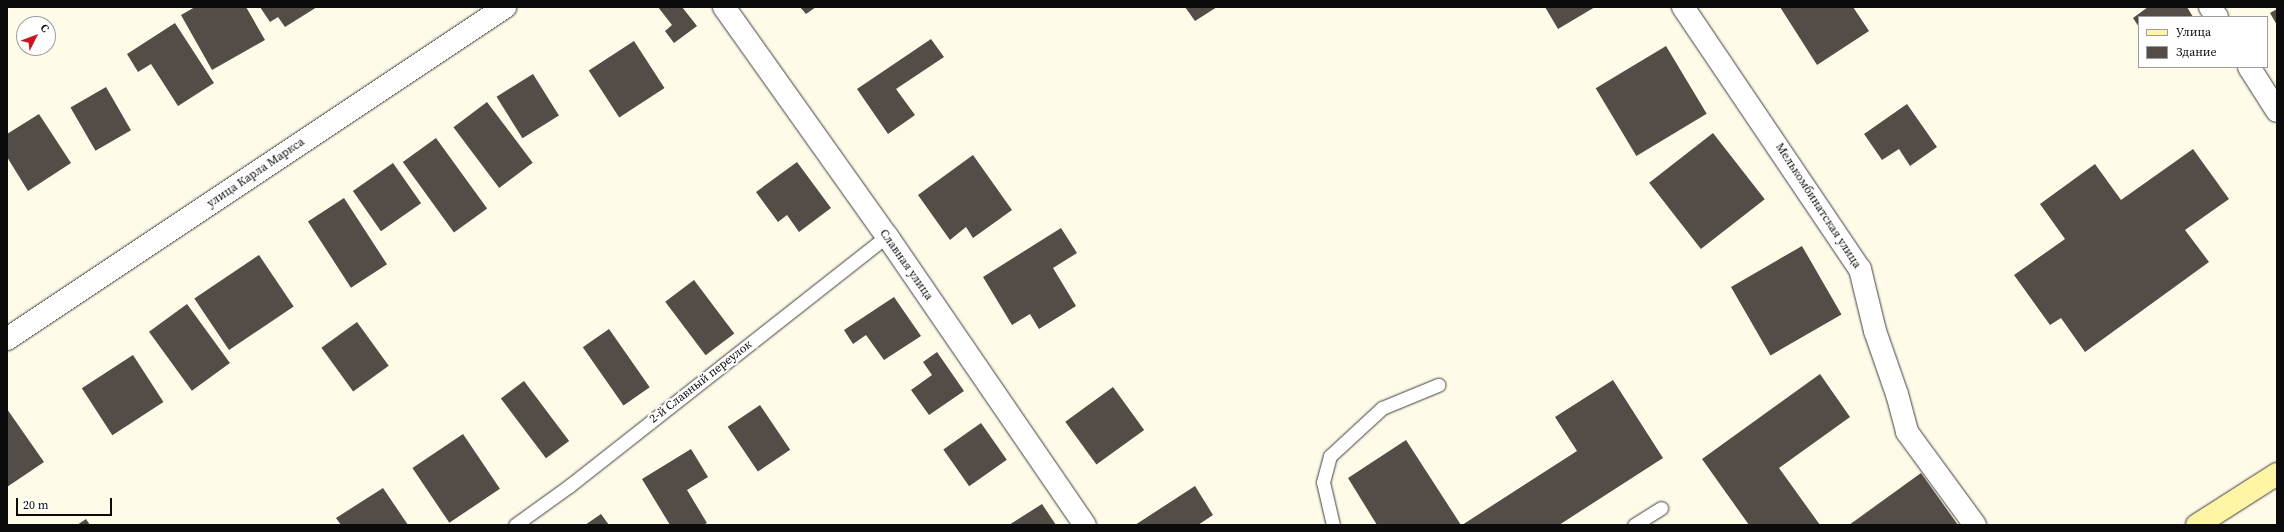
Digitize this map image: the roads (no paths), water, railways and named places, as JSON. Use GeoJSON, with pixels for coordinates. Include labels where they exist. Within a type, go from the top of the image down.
{"type":"FeatureCollection","features":[{"type":"Feature","properties":{"kind":"main road"},"geometry":{"type":"LineString","coordinates":[[2197,525],[2277,474]]}},
{"type":"Feature","properties":{"kind":"street","name":"улица Карла Маркса"},"geometry":{"type":"LineString","coordinates":[[7,339],[505,7]]}},
{"type":"Feature","properties":{"kind":"street","name":"Славная улица"},"geometry":{"type":"LineString","coordinates":[[724,7],[887,236],[1085,525]]}},
{"type":"Feature","properties":{"kind":"street","name":"Мелькомбинатская улица"},"geometry":{"type":"LineString","coordinates":[[1683,7],[1860,268],[1875,331],[1897,394],[1907,432],[1975,525]]}},
{"type":"Feature","properties":{"kind":"street"},"geometry":{"type":"LineString","coordinates":[[2210,7],[2216,16]]}},
{"type":"Feature","properties":{"kind":"street"},"geometry":{"type":"LineString","coordinates":[[2250,68],[2277,111]]}},
{"type":"Feature","properties":{"kind":"lane","name":"2-й Славный переулок"},"geometry":{"type":"LineString","coordinates":[[515,525],[569,486],[887,236]]}},
{"type":"Feature","properties":{"kind":"lane"},"geometry":{"type":"LineString","coordinates":[[1333,525],[1323,482],[1330,456],[1382,408],[1438,386]]}},
{"type":"Feature","properties":{"kind":"lane"},"geometry":{"type":"LineString","coordinates":[[1634,525],[1661,508]]}}]}
